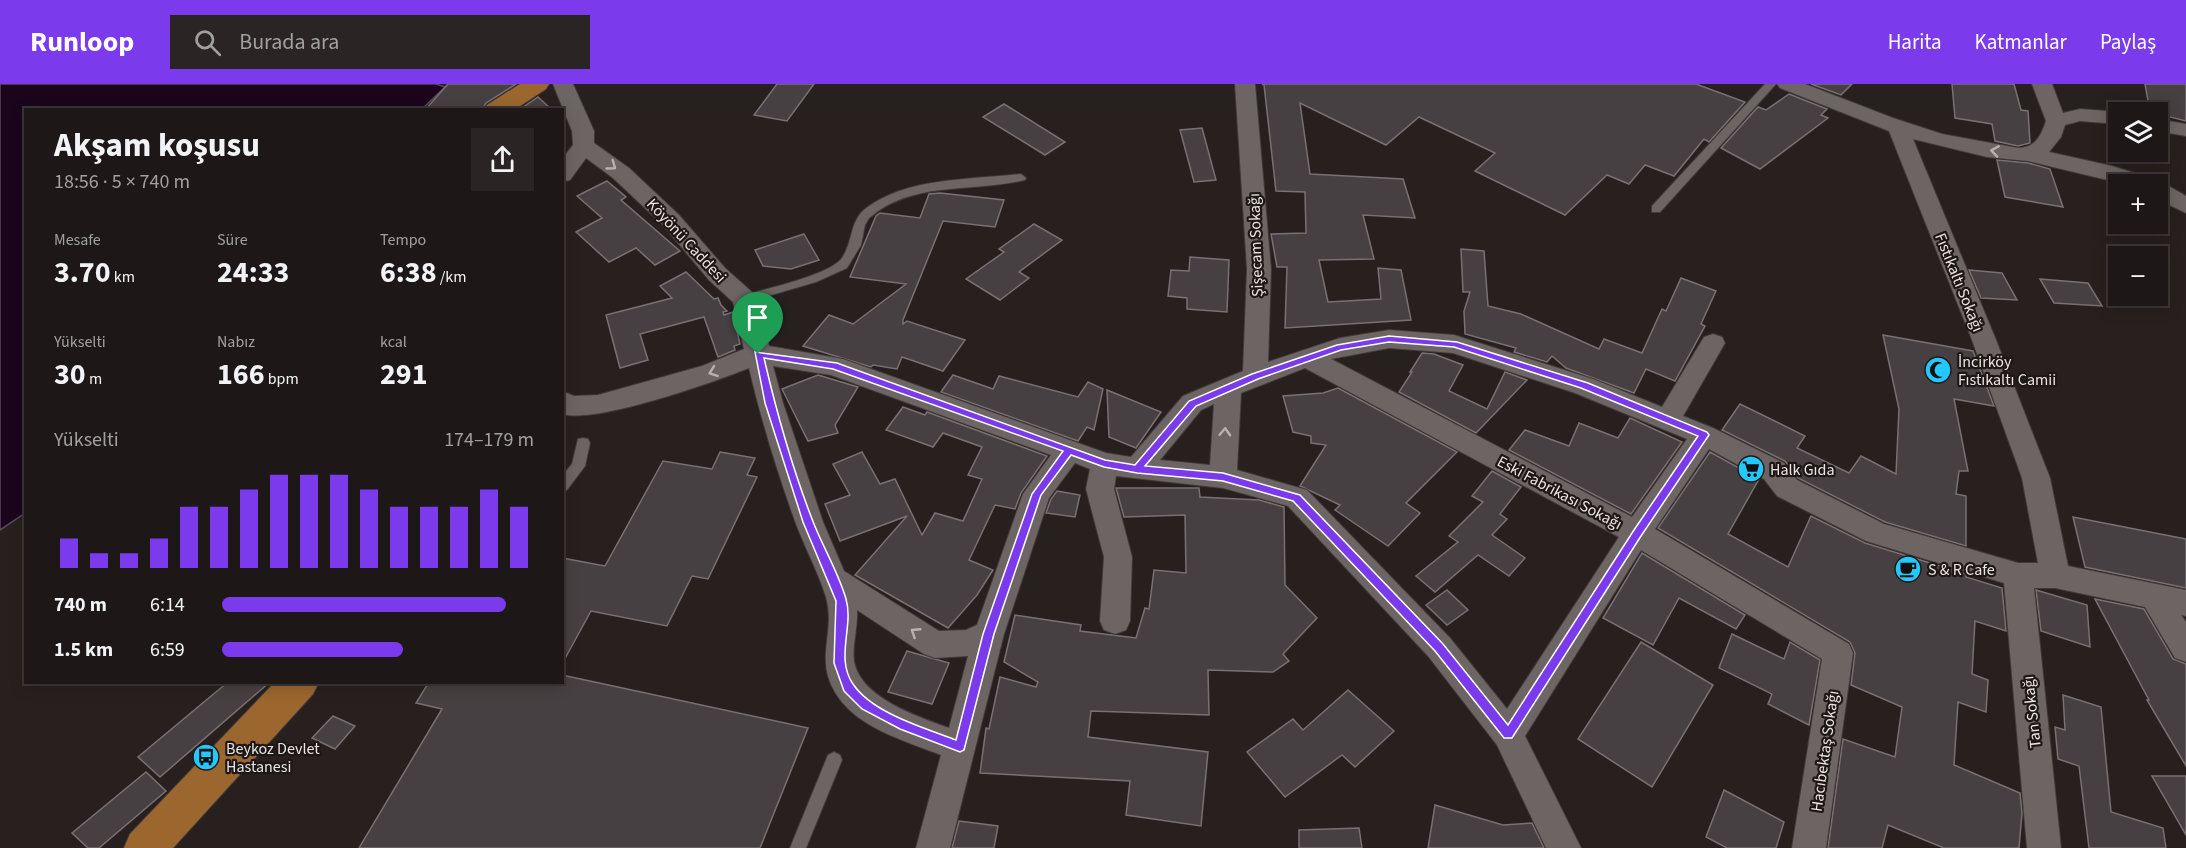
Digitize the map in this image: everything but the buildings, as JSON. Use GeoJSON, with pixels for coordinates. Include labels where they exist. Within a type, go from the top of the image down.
{"type":"FeatureCollection","features":[{"type":"Feature","properties":{"kind":"main road"},"geometry":{"type":"LineString","coordinates":[[499,108],[537,84]]}},
{"type":"Feature","properties":{"kind":"main road"},"geometry":{"type":"LineString","coordinates":[[145,848],[298,684]]}},
{"type":"Feature","properties":{"kind":"street"},"geometry":{"type":"LineString","coordinates":[[563,84],[583,131],[584,146],[564,172]]}},
{"type":"Feature","properties":{"kind":"street","name":"Şişecam Sokağı"},"geometry":{"type":"LineString","coordinates":[[1245,84],[1259,269],[1255,376]]}},
{"type":"Feature","properties":{"kind":"street"},"geometry":{"type":"LineString","coordinates":[[1787,84],[1898,127],[1970,147],[2015,154],[2028,153],[2115,174]]}},
{"type":"Feature","properties":{"kind":"street"},"geometry":{"type":"LineString","coordinates":[[1843,105],[1852,84]]}},
{"type":"Feature","properties":{"kind":"street"},"geometry":{"type":"LineString","coordinates":[[2028,153],[2047,143],[2056,121],[2042,84]]}},
{"type":"Feature","properties":{"kind":"street"},"geometry":{"type":"LineString","coordinates":[[2056,121],[2080,115],[2108,117]]}},
{"type":"Feature","properties":{"kind":"street","name":"Fıstıkaltı Sokağı"},"geometry":{"type":"LineString","coordinates":[[1898,127],[1984,340],[2036,478],[2055,576]]}},
{"type":"Feature","properties":{"kind":"street"},"geometry":{"type":"LineString","coordinates":[[2168,127],[2186,130]]}},
{"type":"Feature","properties":{"kind":"street","name":"Köyönü Caddesi"},"geometry":{"type":"LineString","coordinates":[[584,146],[621,173],[671,220],[717,274],[744,299]]}},
{"type":"Feature","properties":{"kind":"street"},"geometry":{"type":"LineString","coordinates":[[2168,195],[2186,206]]}},
{"type":"Feature","properties":{"kind":"street"},"geometry":{"type":"LineString","coordinates":[[744,299],[770,403],[808,522],[842,601],[839,663],[848,687],[866,705],[904,725],[960,747]]}},
{"type":"Feature","properties":{"kind":"street"},"geometry":{"type":"LineString","coordinates":[[1137,470],[1192,403],[1255,376],[1340,347],[1389,339],[1454,344],[1584,386],[1704,435],[1774,471],[1787,488],[1876,533],[2018,575],[2055,576],[2186,603]]}},
{"type":"Feature","properties":{"kind":"street"},"geometry":{"type":"LineString","coordinates":[[1668,419],[1713,343]]}},
{"type":"Feature","properties":{"kind":"street"},"geometry":{"type":"LineString","coordinates":[[564,402],[570,406],[598,405],[709,374],[758,354],[834,366],[1104,463],[1137,470],[1223,477],[1297,498],[1439,647],[1508,735],[1564,848]]}},
{"type":"Feature","properties":{"kind":"street","name":"Eski Fabrikası Sokağı"},"geometry":{"type":"LineString","coordinates":[[1309,359],[1637,533],[1838,653]]}},
{"type":"Feature","properties":{"kind":"street"},"geometry":{"type":"LineString","coordinates":[[1223,477],[1228,388]]}},
{"type":"Feature","properties":{"kind":"street"},"geometry":{"type":"LineString","coordinates":[[1508,735],[1637,533],[1704,435]]}},
{"type":"Feature","properties":{"kind":"street"},"geometry":{"type":"LineString","coordinates":[[933,848],[989,634],[1037,494],[1070,450]]}},
{"type":"Feature","properties":{"kind":"street"},"geometry":{"type":"LineString","coordinates":[[1104,463],[1100,489],[1118,557],[1115,621]]}},
{"type":"Feature","properties":{"kind":"street","name":"Tan Sokağı"},"geometry":{"type":"LineString","coordinates":[[2018,575],[2044,848]]}},
{"type":"Feature","properties":{"kind":"street"},"geometry":{"type":"LineString","coordinates":[[833,579],[935,645],[967,643],[989,634]]}},
{"type":"Feature","properties":{"kind":"street"},"geometry":{"type":"LineString","coordinates":[[2155,598],[2186,649]]}},
{"type":"Feature","properties":{"kind":"street","name":"Hacıbektaş Sokağı"},"geometry":{"type":"LineString","coordinates":[[1809,848],[1838,653]]}},
{"type":"Feature","properties":{"kind":"lane"},"geometry":{"type":"LineString","coordinates":[[1656,209],[1771,84]]}},
{"type":"Feature","properties":{"kind":"lane"},"geometry":{"type":"LineString","coordinates":[[744,299],[813,278],[842,266],[856,246],[857,227],[869,212],[884,203],[923,189],[1021,178]]}},
{"type":"Feature","properties":{"kind":"lane"},"geometry":{"type":"LineString","coordinates":[[564,484],[578,466],[584,443]]}},
{"type":"Feature","properties":{"kind":"lane"},"geometry":{"type":"LineString","coordinates":[[798,848],[834,760]]}},
{"type":"Feature","properties":{"kind":"shaded area"},"geometry":{"type":"Polygon","coordinates":[[[0,84],[436,84],[445,87],[423,108],[24,108],[24,514],[0,530],[0,84]]]}},
{"type":"Feature","properties":{"kind":"place","name":"İncirköy Fıstıkaltı Camii"},"geometry":{"type":"Point","coordinates":[1938,370]}},
{"type":"Feature","properties":{"kind":"place","name":"Halk Gıda"},"geometry":{"type":"Point","coordinates":[1751,469]}},
{"type":"Feature","properties":{"kind":"place","name":"S & R Cafe"},"geometry":{"type":"Point","coordinates":[1908,569]}},
{"type":"Feature","properties":{"kind":"place","name":"Beykoz Devlet Hastanesi"},"geometry":{"type":"Point","coordinates":[206,757]}},
{"type":"Feature","properties":{"kind":"route"},"geometry":{"type":"LineString","coordinates":[[758,354],[770,403],[808,522],[842,601],[839,663],[848,687],[866,705],[904,725],[960,747],[989,634],[1037,494],[1070,450],[1104,463],[1137,470],[1192,403],[1255,376],[1340,347],[1389,339],[1454,344],[1584,386],[1704,435],[1637,533],[1508,735],[1439,647],[1297,498],[1223,477],[1137,470],[1104,463],[1070,450],[834,366],[758,354]]}}]}
